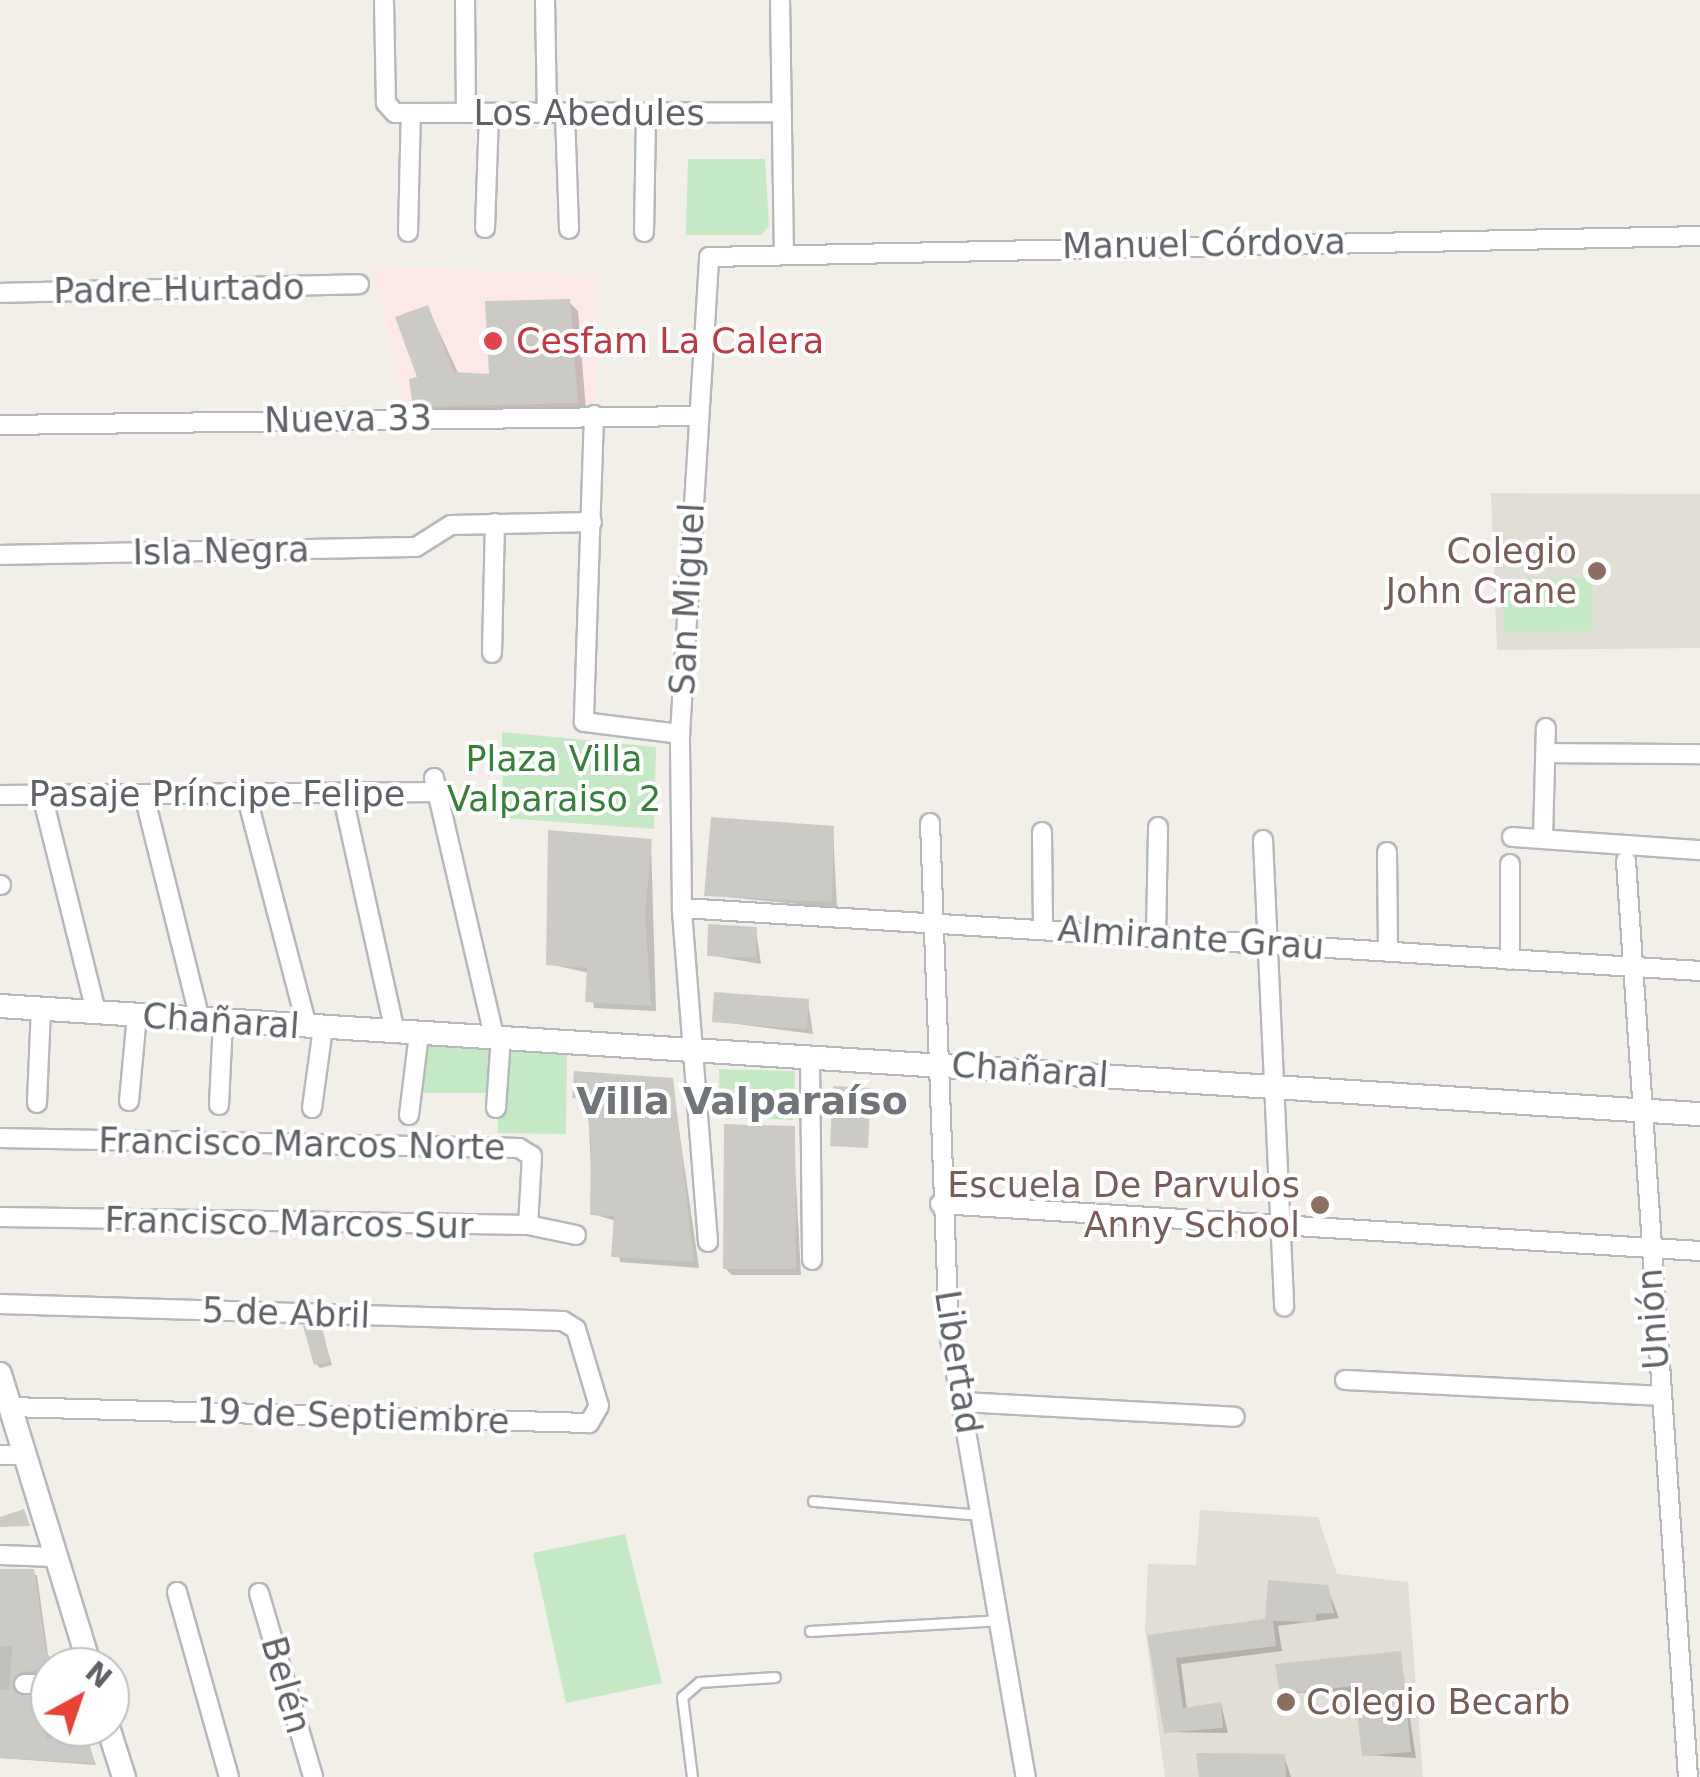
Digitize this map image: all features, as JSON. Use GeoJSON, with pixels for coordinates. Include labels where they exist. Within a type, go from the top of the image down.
{"type":"FeatureCollection","features":[{"type":"Feature","properties":{"kind":"street"},"geometry":{"type":"LineString","coordinates":[[465,0],[466,113]]}},
{"type":"Feature","properties":{"kind":"street"},"geometry":{"type":"LineString","coordinates":[[545,0],[570,230]]}},
{"type":"Feature","properties":{"kind":"street"},"geometry":{"type":"LineString","coordinates":[[780,0],[784,251]]}},
{"type":"Feature","properties":{"kind":"street"},"geometry":{"type":"LineString","coordinates":[[384,2],[386,102],[403,113],[408,232]]}},
{"type":"Feature","properties":{"kind":"street","name":"Los Abedules"},"geometry":{"type":"LineString","coordinates":[[403,113],[782,112]]}},
{"type":"Feature","properties":{"kind":"street"},"geometry":{"type":"LineString","coordinates":[[485,228],[489,113]]}},
{"type":"Feature","properties":{"kind":"street"},"geometry":{"type":"LineString","coordinates":[[644,232],[646,114]]}},
{"type":"Feature","properties":{"kind":"street","name":"Manuel Córdova"},"geometry":{"type":"LineString","coordinates":[[710,257],[784,251],[1700,236]]}},
{"type":"Feature","properties":{"kind":"street","name":"San Miguel"},"geometry":{"type":"LineString","coordinates":[[708,1242],[690,1051],[682,908],[680,734],[696,416],[710,257]]}},
{"type":"Feature","properties":{"kind":"street","name":"Padre Hurtado"},"geometry":{"type":"LineString","coordinates":[[0,293],[358,284]]}},
{"type":"Feature","properties":{"kind":"street"},"geometry":{"type":"LineString","coordinates":[[594,415],[584,722],[680,734]]}},
{"type":"Feature","properties":{"kind":"street","name":"Nueva 33"},"geometry":{"type":"LineString","coordinates":[[0,425],[696,416]]}},
{"type":"Feature","properties":{"kind":"street","name":"Isla Negra"},"geometry":{"type":"LineString","coordinates":[[0,554],[416,547],[436,530],[494,523],[592,522]]}},
{"type":"Feature","properties":{"kind":"street"},"geometry":{"type":"LineString","coordinates":[[492,654],[494,523]]}},
{"type":"Feature","properties":{"kind":"street"},"geometry":{"type":"LineString","coordinates":[[1543,839],[1546,728]]}},
{"type":"Feature","properties":{"kind":"street"},"geometry":{"type":"LineString","coordinates":[[1547,754],[1700,754]]}},
{"type":"Feature","properties":{"kind":"street","name":"Pasaje Príncipe Felipe"},"geometry":{"type":"LineString","coordinates":[[0,795],[342,794],[434,785],[497,1036]]}},
{"type":"Feature","properties":{"kind":"street"},"geometry":{"type":"LineString","coordinates":[[246,794],[315,1027],[312,1108]]}},
{"type":"Feature","properties":{"kind":"street"},"geometry":{"type":"LineString","coordinates":[[342,794],[407,1034],[409,1115]]}},
{"type":"Feature","properties":{"kind":"street"},"geometry":{"type":"LineString","coordinates":[[42,795],[96,1012]]}},
{"type":"Feature","properties":{"kind":"street"},"geometry":{"type":"LineString","coordinates":[[144,795],[212,1021],[219,1105]]}},
{"type":"Feature","properties":{"kind":"street","name":"Libertad"},"geometry":{"type":"LineString","coordinates":[[930,823],[940,1204],[962,1402],[1026,1777]]}},
{"type":"Feature","properties":{"kind":"street"},"geometry":{"type":"LineString","coordinates":[[1156,935],[1158,827]]}},
{"type":"Feature","properties":{"kind":"street"},"geometry":{"type":"LineString","coordinates":[[1042,832],[1043,926]]}},
{"type":"Feature","properties":{"kind":"street"},"geometry":{"type":"LineString","coordinates":[[1512,837],[1700,850]]}},
{"type":"Feature","properties":{"kind":"street"},"geometry":{"type":"LineString","coordinates":[[1264,840],[1284,1307]]}},
{"type":"Feature","properties":{"kind":"street"},"geometry":{"type":"LineString","coordinates":[[1386,852],[1388,952]]}},
{"type":"Feature","properties":{"kind":"street","name":"Unión"},"geometry":{"type":"LineString","coordinates":[[1626,861],[1638,1110],[1688,1777]]}},
{"type":"Feature","properties":{"kind":"street"},"geometry":{"type":"LineString","coordinates":[[1510,864],[1510,960]]}},
{"type":"Feature","properties":{"kind":"street","name":"Almirante Grau"},"geometry":{"type":"LineString","coordinates":[[682,908],[1043,926],[1700,971]]}},
{"type":"Feature","properties":{"kind":"street","name":"Chañaral"},"geometry":{"type":"LineString","coordinates":[[0,1006],[1700,1114]]}},
{"type":"Feature","properties":{"kind":"street"},"geometry":{"type":"LineString","coordinates":[[37,1103],[41,1009]]}},
{"type":"Feature","properties":{"kind":"street"},"geometry":{"type":"LineString","coordinates":[[129,1101],[137,1015]]}},
{"type":"Feature","properties":{"kind":"street"},"geometry":{"type":"LineString","coordinates":[[496,1108],[497,1036]]}},
{"type":"Feature","properties":{"kind":"street"},"geometry":{"type":"LineString","coordinates":[[810,1060],[812,1260]]}},
{"type":"Feature","properties":{"kind":"street","name":"Francisco Marcos Norte"},"geometry":{"type":"LineString","coordinates":[[0,1138],[519,1148],[532,1156],[528,1225]]}},
{"type":"Feature","properties":{"kind":"street"},"geometry":{"type":"LineString","coordinates":[[940,1204],[1700,1251]]}},
{"type":"Feature","properties":{"kind":"street","name":"Francisco Marcos Sur"},"geometry":{"type":"LineString","coordinates":[[0,1217],[528,1225],[576,1236]]}},
{"type":"Feature","properties":{"kind":"street","name":"5 de Abril"},"geometry":{"type":"LineString","coordinates":[[0,1304],[572,1324]]}},
{"type":"Feature","properties":{"kind":"street","name":"19 de Septiembre"},"geometry":{"type":"LineString","coordinates":[[9,1407],[589,1423],[598,1406],[572,1324]]}},
{"type":"Feature","properties":{"kind":"street"},"geometry":{"type":"LineString","coordinates":[[0,1374],[84,1647]]}},
{"type":"Feature","properties":{"kind":"street"},"geometry":{"type":"LineString","coordinates":[[1345,1380],[1659,1396]]}},
{"type":"Feature","properties":{"kind":"street"},"geometry":{"type":"LineString","coordinates":[[962,1402],[1235,1416]]}},
{"type":"Feature","properties":{"kind":"street"},"geometry":{"type":"LineString","coordinates":[[0,1455],[24,1455]]}},
{"type":"Feature","properties":{"kind":"street"},"geometry":{"type":"LineString","coordinates":[[0,1556],[56,1557]]}},
{"type":"Feature","properties":{"kind":"street"},"geometry":{"type":"LineString","coordinates":[[176,1592],[229,1777]]}},
{"type":"Feature","properties":{"kind":"street","name":"Belén"},"geometry":{"type":"LineString","coordinates":[[259,1593],[314,1777]]}},
{"type":"Feature","properties":{"kind":"street"},"geometry":{"type":"LineString","coordinates":[[24,1684],[30,1684]]}},
{"type":"Feature","properties":{"kind":"street"},"geometry":{"type":"LineString","coordinates":[[114,1747],[124,1777]]}},
{"type":"Feature","properties":{"kind":"lane"},"geometry":{"type":"LineString","coordinates":[[812,1501],[984,1516]]}},
{"type":"Feature","properties":{"kind":"lane"},"geometry":{"type":"LineString","coordinates":[[810,1631],[1002,1620]]}},
{"type":"Feature","properties":{"kind":"lane"},"geometry":{"type":"LineString","coordinates":[[692,1777],[682,1697],[700,1682],[775,1676]]}},
{"type":"Feature","properties":{"kind":"shaded area","name":"Cesfam La Calera"},"geometry":{"type":"Polygon","coordinates":[[[373,266],[598,275],[596,407],[404,410],[373,266]]]}},
{"type":"Feature","properties":{"kind":"shaded area","name":"Colegio John Crane"},"geometry":{"type":"Polygon","coordinates":[[[1491,493],[1700,494],[1700,648],[1497,650],[1491,493]]]}},
{"type":"Feature","properties":{"kind":"shaded area","name":"Colegio Becarb"},"geometry":{"type":"Polygon","coordinates":[[[1200,1510],[1318,1517],[1337,1574],[1408,1582],[1423,1777],[1165,1777],[1145,1628],[1148,1564],[1196,1565],[1200,1510]]]}},
{"type":"Feature","properties":{"kind":"green space"},"geometry":{"type":"Polygon","coordinates":[[[688,159],[765,159],[769,226],[761,235],[686,235],[688,159]]]}},
{"type":"Feature","properties":{"kind":"green space"},"geometry":{"type":"Polygon","coordinates":[[[1592,578],[1592,631],[1504,632],[1503,579],[1592,578]]]}},
{"type":"Feature","properties":{"kind":"green space","name":"Plaza Villa Valparaiso 2"},"geometry":{"type":"Polygon","coordinates":[[[502,732],[656,747],[654,829],[503,818],[502,732]]]}},
{"type":"Feature","properties":{"kind":"green space"},"geometry":{"type":"Polygon","coordinates":[[[424,1041],[567,1051],[566,1134],[498,1133],[497,1093],[417,1093],[424,1041]]]}},
{"type":"Feature","properties":{"kind":"green space"},"geometry":{"type":"Polygon","coordinates":[[[719,1069],[795,1071],[793,1120],[720,1117],[719,1069]]]}},
{"type":"Feature","properties":{"kind":"green space"},"geometry":{"type":"Polygon","coordinates":[[[625,1534],[662,1683],[566,1703],[533,1553],[625,1534]]]}},
{"type":"Feature","properties":{"kind":"building"},"geometry":{"type":"Polygon","coordinates":[[[570,299],[578,403],[413,407],[409,379],[417,377],[395,317],[428,305],[454,372],[489,374],[485,301],[570,299]]]}},
{"type":"Feature","properties":{"kind":"building"},"geometry":{"type":"Polygon","coordinates":[[[711,817],[834,826],[832,902],[704,896],[711,817]]]}},
{"type":"Feature","properties":{"kind":"building"},"geometry":{"type":"Polygon","coordinates":[[[548,830],[652,839],[645,912],[651,1006],[585,1002],[587,968],[546,965],[548,830]]]}},
{"type":"Feature","properties":{"kind":"building"},"geometry":{"type":"Polygon","coordinates":[[[708,924],[757,927],[756,958],[707,956],[708,924]]]}},
{"type":"Feature","properties":{"kind":"building"},"geometry":{"type":"Polygon","coordinates":[[[714,992],[809,999],[807,1029],[712,1022],[714,992]]]}},
{"type":"Feature","properties":{"kind":"building"},"geometry":{"type":"Polygon","coordinates":[[[574,1071],[673,1078],[694,1262],[611,1257],[614,1216],[590,1215],[591,1139],[585,1099],[572,1098],[574,1071]]]}},
{"type":"Feature","properties":{"kind":"building"},"geometry":{"type":"Polygon","coordinates":[[[833,1086],[871,1088],[868,1148],[830,1146],[833,1086]]]}},
{"type":"Feature","properties":{"kind":"building"},"geometry":{"type":"Polygon","coordinates":[[[724,1124],[795,1126],[796,1269],[723,1269],[724,1124]]]}},
{"type":"Feature","properties":{"kind":"building"},"geometry":{"type":"Polygon","coordinates":[[[303,1326],[322,1326],[330,1362],[314,1365],[303,1326]]]}},
{"type":"Feature","properties":{"kind":"building"},"geometry":{"type":"Polygon","coordinates":[[[24,1509],[30,1526],[0,1527],[0,1517],[24,1509]]]}},
{"type":"Feature","properties":{"kind":"building"},"geometry":{"type":"Polygon","coordinates":[[[0,1569],[34,1569],[45,1647],[30,1647],[30,1671],[19,1673],[13,1689],[30,1692],[30,1747],[90,1747],[94,1763],[0,1758],[0,1690],[9,1690],[12,1647],[0,1646],[0,1569]]]}},
{"type":"Feature","properties":{"kind":"building"},"geometry":{"type":"Polygon","coordinates":[[[1268,1580],[1328,1585],[1334,1613],[1316,1614],[1316,1622],[1273,1621],[1276,1646],[1176,1658],[1183,1708],[1221,1702],[1223,1728],[1164,1733],[1147,1635],[1265,1619],[1268,1580]]]}},
{"type":"Feature","properties":{"kind":"building"},"geometry":{"type":"Polygon","coordinates":[[[1401,1651],[1411,1752],[1362,1756],[1354,1686],[1280,1694],[1275,1664],[1401,1651]]]}},
{"type":"Feature","properties":{"kind":"building"},"geometry":{"type":"Polygon","coordinates":[[[1196,1753],[1285,1754],[1286,1777],[1199,1777],[1196,1753]]]}},
{"type":"Feature","properties":{"kind":"place","name":"Cesfam La Calera"},"geometry":{"type":"Point","coordinates":[493,341]}},
{"type":"Feature","properties":{"kind":"place","name":"Colegio John Crane"},"geometry":{"type":"Point","coordinates":[1597,571]}},
{"type":"Feature","properties":{"kind":"place","name":"Escuela De Parvulos Anny School"},"geometry":{"type":"Point","coordinates":[1320,1205]}},
{"type":"Feature","properties":{"kind":"place","name":"Colegio Becarb"},"geometry":{"type":"Point","coordinates":[1286,1702]}},
{"type":"Feature","properties":{"kind":"district","name":"Villa Valparaíso"},"geometry":{"type":"Point","coordinates":[742,1102]}}]}
